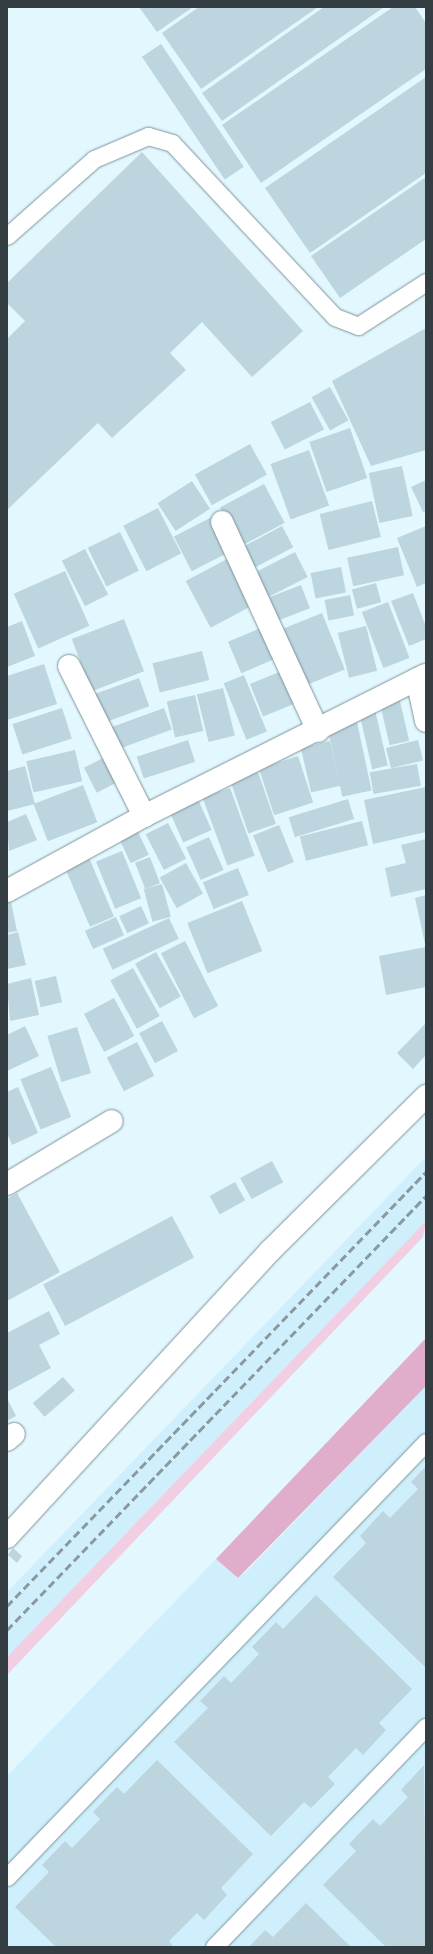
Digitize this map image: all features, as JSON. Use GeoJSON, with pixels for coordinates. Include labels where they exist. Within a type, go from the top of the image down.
{"type":"FeatureCollection","features":[{"type":"Feature","properties":{"kind":"street"},"geometry":{"type":"LineString","coordinates":[[222,522],[318,731]]}},
{"type":"Feature","properties":{"kind":"street"},"geometry":{"type":"LineString","coordinates":[[69,666],[144,816]]}},
{"type":"Feature","properties":{"kind":"street"},"geometry":{"type":"LineString","coordinates":[[7,891],[144,816],[318,731],[421,677],[426,721]]}},
{"type":"Feature","properties":{"kind":"street"},"geometry":{"type":"LineString","coordinates":[[7,1537],[270,1251],[426,1096]]}},
{"type":"Feature","properties":{"kind":"street"},"geometry":{"type":"LineString","coordinates":[[7,1184],[112,1121]]}},
{"type":"Feature","properties":{"kind":"lane"},"geometry":{"type":"LineString","coordinates":[[7,236],[94,159],[148,136],[172,143],[335,317],[358,326],[426,282]]}},
{"type":"Feature","properties":{"kind":"lane"},"geometry":{"type":"LineString","coordinates":[[7,1877],[426,1442]]}},
{"type":"Feature","properties":{"kind":"lane"},"geometry":{"type":"LineString","coordinates":[[214,1947],[426,1727]]}},
{"type":"Feature","properties":{"kind":"shaded area"},"geometry":{"type":"Polygon","coordinates":[[[426,1157],[426,1221],[7,1657],[7,1592],[426,1157]]]}},
{"type":"Feature","properties":{"kind":"shaded area"},"geometry":{"type":"Polygon","coordinates":[[[426,1221],[423,1237],[7,1675],[7,1657],[426,1221]]]}},
{"type":"Feature","properties":{"kind":"shaded area"},"geometry":{"type":"Polygon","coordinates":[[[426,1338],[426,1386],[238,1578],[216,1559],[426,1338]]]}},
{"type":"Feature","properties":{"kind":"shaded area"},"geometry":{"type":"Polygon","coordinates":[[[426,1386],[426,1947],[7,1947],[7,1776],[216,1559],[238,1578],[247,1571],[426,1386]]]}},
{"type":"Feature","properties":{"kind":"building"},"geometry":{"type":"Polygon","coordinates":[[[139,7],[193,7],[157,32],[139,7]]]}},
{"type":"Feature","properties":{"kind":"building"},"geometry":{"type":"Polygon","coordinates":[[[199,7],[318,7],[201,89],[162,33],[199,7]]]}},
{"type":"Feature","properties":{"kind":"building"},"geometry":{"type":"Polygon","coordinates":[[[324,7],[384,7],[222,121],[202,93],[324,7]]]}},
{"type":"Feature","properties":{"kind":"building"},"geometry":{"type":"Polygon","coordinates":[[[393,7],[415,7],[426,23],[426,69],[261,183],[222,125],[393,7]]]}},
{"type":"Feature","properties":{"kind":"building"},"geometry":{"type":"Polygon","coordinates":[[[161,44],[244,167],[225,180],[142,57],[161,44]]]}},
{"type":"Feature","properties":{"kind":"building"},"geometry":{"type":"Polygon","coordinates":[[[426,77],[426,173],[310,253],[265,188],[426,77]]]}},
{"type":"Feature","properties":{"kind":"building"},"geometry":{"type":"Polygon","coordinates":[[[142,152],[303,331],[252,377],[202,322],[170,353],[186,370],[112,438],[98,423],[7,510],[7,339],[25,321],[7,303],[7,283],[142,152]]]}},
{"type":"Feature","properties":{"kind":"building"},"geometry":{"type":"Polygon","coordinates":[[[426,177],[426,239],[340,298],[311,256],[426,177]]]}},
{"type":"Feature","properties":{"kind":"building"},"geometry":{"type":"Polygon","coordinates":[[[426,328],[426,450],[371,466],[332,381],[426,328]]]}},
{"type":"Feature","properties":{"kind":"building"},"geometry":{"type":"Polygon","coordinates":[[[330,387],[348,420],[330,430],[312,397],[330,387]]]}},
{"type":"Feature","properties":{"kind":"building"},"geometry":{"type":"Polygon","coordinates":[[[310,402],[324,430],[285,450],[271,422],[310,402]]]}},
{"type":"Feature","properties":{"kind":"building"},"geometry":{"type":"Polygon","coordinates":[[[350,428],[367,478],[327,492],[309,442],[350,428]]]}},
{"type":"Feature","properties":{"kind":"building"},"geometry":{"type":"Polygon","coordinates":[[[250,444],[267,475],[212,505],[195,475],[250,444]]]}},
{"type":"Feature","properties":{"kind":"building"},"geometry":{"type":"Polygon","coordinates":[[[309,450],[329,505],[291,519],[270,464],[309,450]]]}},
{"type":"Feature","properties":{"kind":"building"},"geometry":{"type":"Polygon","coordinates":[[[402,466],[413,516],[379,523],[369,473],[402,466]]]}},
{"type":"Feature","properties":{"kind":"building"},"geometry":{"type":"Polygon","coordinates":[[[426,480],[426,511],[423,512],[411,487],[426,480]]]}},
{"type":"Feature","properties":{"kind":"building"},"geometry":{"type":"Polygon","coordinates":[[[192,481],[210,509],[176,531],[158,503],[192,481]]]}},
{"type":"Feature","properties":{"kind":"building"},"geometry":{"type":"Polygon","coordinates":[[[264,484],[285,523],[241,546],[220,507],[264,484]]]}},
{"type":"Feature","properties":{"kind":"building"},"geometry":{"type":"Polygon","coordinates":[[[372,501],[381,537],[329,550],[320,514],[372,501]]]}},
{"type":"Feature","properties":{"kind":"building"},"geometry":{"type":"Polygon","coordinates":[[[158,508],[181,553],[146,571],[123,526],[158,508]]]}},
{"type":"Feature","properties":{"kind":"building"},"geometry":{"type":"Polygon","coordinates":[[[214,516],[232,551],[192,571],[174,536],[214,516]]]}},
{"type":"Feature","properties":{"kind":"building"},"geometry":{"type":"Polygon","coordinates":[[[282,526],[293,547],[247,572],[236,550],[282,526]]]}},
{"type":"Feature","properties":{"kind":"building"},"geometry":{"type":"Polygon","coordinates":[[[426,526],[426,583],[417,587],[397,538],[426,526]]]}},
{"type":"Feature","properties":{"kind":"building"},"geometry":{"type":"Polygon","coordinates":[[[120,532],[139,571],[106,586],[88,548],[120,532]]]}},
{"type":"Feature","properties":{"kind":"building"},"geometry":{"type":"Polygon","coordinates":[[[398,547],[404,575],[353,586],[347,558],[398,547]]]}},
{"type":"Feature","properties":{"kind":"building"},"geometry":{"type":"Polygon","coordinates":[[[85,549],[108,594],[85,606],[62,561],[85,549]]]}},
{"type":"Feature","properties":{"kind":"building"},"geometry":{"type":"Polygon","coordinates":[[[295,552],[308,577],[261,601],[249,576],[295,552]]]}},
{"type":"Feature","properties":{"kind":"building"},"geometry":{"type":"Polygon","coordinates":[[[229,558],[254,605],[211,628],[186,581],[229,558]]]}},
{"type":"Feature","properties":{"kind":"building"},"geometry":{"type":"Polygon","coordinates":[[[341,567],[346,593],[316,598],[311,573],[341,567]]]}},
{"type":"Feature","properties":{"kind":"building"},"geometry":{"type":"Polygon","coordinates":[[[65,571],[89,626],[38,649],[14,594],[65,571]]]}},
{"type":"Feature","properties":{"kind":"building"},"geometry":{"type":"Polygon","coordinates":[[[376,583],[381,602],[357,609],[352,589],[376,583]]]}},
{"type":"Feature","properties":{"kind":"building"},"geometry":{"type":"Polygon","coordinates":[[[301,585],[310,608],[270,624],[261,600],[301,585]]]}},
{"type":"Feature","properties":{"kind":"building"},"geometry":{"type":"Polygon","coordinates":[[[413,593],[426,627],[426,639],[409,646],[391,601],[413,593]]]}},
{"type":"Feature","properties":{"kind":"building"},"geometry":{"type":"Polygon","coordinates":[[[350,595],[354,616],[328,621],[324,600],[350,595]]]}},
{"type":"Feature","properties":{"kind":"building"},"geometry":{"type":"Polygon","coordinates":[[[388,602],[410,658],[383,668],[362,612],[388,602]]]}},
{"type":"Feature","properties":{"kind":"building"},"geometry":{"type":"Polygon","coordinates":[[[322,613],[345,670],[298,688],[276,632],[322,613]]]}},
{"type":"Feature","properties":{"kind":"building"},"geometry":{"type":"Polygon","coordinates":[[[124,619],[144,671],[92,691],[72,639],[124,619]]]}},
{"type":"Feature","properties":{"kind":"building"},"geometry":{"type":"Polygon","coordinates":[[[22,621],[35,656],[7,667],[7,627],[22,621]]]}},
{"type":"Feature","properties":{"kind":"building"},"geometry":{"type":"Polygon","coordinates":[[[366,626],[377,671],[349,678],[338,633],[366,626]]]}},
{"type":"Feature","properties":{"kind":"building"},"geometry":{"type":"Polygon","coordinates":[[[263,627],[276,658],[241,673],[228,642],[263,627]]]}},
{"type":"Feature","properties":{"kind":"building"},"geometry":{"type":"Polygon","coordinates":[[[202,651],[209,680],[160,692],[153,663],[202,651]]]}},
{"type":"Feature","properties":{"kind":"building"},"geometry":{"type":"Polygon","coordinates":[[[44,664],[57,704],[7,720],[7,676],[44,664]]]}},
{"type":"Feature","properties":{"kind":"building"},"geometry":{"type":"Polygon","coordinates":[[[287,669],[300,701],[263,716],[250,684],[287,669]]]}},
{"type":"Feature","properties":{"kind":"building"},"geometry":{"type":"Polygon","coordinates":[[[244,675],[267,732],[246,740],[224,683],[244,675]]]}},
{"type":"Feature","properties":{"kind":"building"},"geometry":{"type":"Polygon","coordinates":[[[139,678],[149,706],[100,724],[90,696],[139,678]]]}},
{"type":"Feature","properties":{"kind":"building"},"geometry":{"type":"Polygon","coordinates":[[[223,688],[235,736],[209,742],[197,695],[223,688]]]}},
{"type":"Feature","properties":{"kind":"building"},"geometry":{"type":"Polygon","coordinates":[[[195,695],[203,731],[175,738],[167,702],[195,695]]]}},
{"type":"Feature","properties":{"kind":"building"},"geometry":{"type":"Polygon","coordinates":[[[399,697],[409,741],[390,745],[380,701],[399,697]]]}},
{"type":"Feature","properties":{"kind":"building"},"geometry":{"type":"Polygon","coordinates":[[[62,708],[72,738],[22,755],[13,724],[62,708]]]}},
{"type":"Feature","properties":{"kind":"building"},"geometry":{"type":"Polygon","coordinates":[[[164,708],[172,730],[116,750],[109,728],[164,708]]]}},
{"type":"Feature","properties":{"kind":"building"},"geometry":{"type":"Polygon","coordinates":[[[375,710],[388,766],[372,769],[359,714],[375,710]]]}},
{"type":"Feature","properties":{"kind":"building"},"geometry":{"type":"Polygon","coordinates":[[[357,722],[372,790],[342,797],[328,728],[357,722]]]}},
{"type":"Feature","properties":{"kind":"building"},"geometry":{"type":"Polygon","coordinates":[[[188,740],[195,762],[144,779],[137,757],[188,740]]]}},
{"type":"Feature","properties":{"kind":"building"},"geometry":{"type":"Polygon","coordinates":[[[418,740],[423,760],[391,768],[386,748],[418,740]]]}},
{"type":"Feature","properties":{"kind":"building"},"geometry":{"type":"Polygon","coordinates":[[[330,741],[340,786],[311,793],[301,748],[330,741]]]}},
{"type":"Feature","properties":{"kind":"building"},"geometry":{"type":"Polygon","coordinates":[[[75,750],[82,781],[33,792],[26,761],[75,750]]]}},
{"type":"Feature","properties":{"kind":"building"},"geometry":{"type":"Polygon","coordinates":[[[109,755],[122,780],[97,793],[84,768],[109,755]]]}},
{"type":"Feature","properties":{"kind":"building"},"geometry":{"type":"Polygon","coordinates":[[[298,756],[313,803],[274,815],[259,769],[298,756]]]}},
{"type":"Feature","properties":{"kind":"building"},"geometry":{"type":"Polygon","coordinates":[[[417,764],[421,786],[374,794],[370,772],[417,764]]]}},
{"type":"Feature","properties":{"kind":"building"},"geometry":{"type":"Polygon","coordinates":[[[25,766],[35,804],[7,811],[7,771],[25,766]]]}},
{"type":"Feature","properties":{"kind":"building"},"geometry":{"type":"Polygon","coordinates":[[[258,772],[276,824],[248,833],[231,781],[258,772]]]}},
{"type":"Feature","properties":{"kind":"building"},"geometry":{"type":"Polygon","coordinates":[[[83,785],[97,822],[48,841],[34,804],[83,785]]]}},
{"type":"Feature","properties":{"kind":"building"},"geometry":{"type":"Polygon","coordinates":[[[426,787],[426,832],[373,844],[364,800],[426,787]]]}},
{"type":"Feature","properties":{"kind":"building"},"geometry":{"type":"Polygon","coordinates":[[[230,788],[255,856],[227,866],[203,798],[230,788]]]}},
{"type":"Feature","properties":{"kind":"building"},"geometry":{"type":"Polygon","coordinates":[[[197,797],[212,830],[183,842],[169,810],[197,797]]]}},
{"type":"Feature","properties":{"kind":"building"},"geometry":{"type":"Polygon","coordinates":[[[348,799],[354,819],[295,837],[289,817],[348,799]]]}},
{"type":"Feature","properties":{"kind":"building"},"geometry":{"type":"Polygon","coordinates":[[[26,814],[37,840],[9,851],[7,822],[26,814]]]}},
{"type":"Feature","properties":{"kind":"building"},"geometry":{"type":"Polygon","coordinates":[[[362,821],[368,845],[306,861],[300,836],[362,821]]]}},
{"type":"Feature","properties":{"kind":"building"},"geometry":{"type":"Polygon","coordinates":[[[134,823],[149,855],[131,863],[116,831],[134,823]]]}},
{"type":"Feature","properties":{"kind":"building"},"geometry":{"type":"Polygon","coordinates":[[[168,823],[186,859],[164,870],[146,834],[168,823]]]}},
{"type":"Feature","properties":{"kind":"building"},"geometry":{"type":"Polygon","coordinates":[[[279,825],[294,862],[268,873],[253,835],[279,825]]]}},
{"type":"Feature","properties":{"kind":"building"},"geometry":{"type":"Polygon","coordinates":[[[209,837],[224,870],[201,880],[186,847],[209,837]]]}},
{"type":"Feature","properties":{"kind":"building"},"geometry":{"type":"Polygon","coordinates":[[[426,839],[426,889],[391,897],[385,868],[406,863],[401,845],[426,839]]]}},
{"type":"Feature","properties":{"kind":"building"},"geometry":{"type":"Polygon","coordinates":[[[122,851],[141,898],[115,909],[96,861],[122,851]]]}},
{"type":"Feature","properties":{"kind":"building"},"geometry":{"type":"Polygon","coordinates":[[[87,853],[114,917],[90,927],[63,863],[87,853]]]}},
{"type":"Feature","properties":{"kind":"building"},"geometry":{"type":"Polygon","coordinates":[[[150,857],[160,883],[145,889],[135,863],[150,857]]]}},
{"type":"Feature","properties":{"kind":"building"},"geometry":{"type":"Polygon","coordinates":[[[186,863],[203,894],[177,908],[160,878],[186,863]]]}},
{"type":"Feature","properties":{"kind":"building"},"geometry":{"type":"Polygon","coordinates":[[[238,868],[249,895],[214,909],[203,882],[238,868]]]}},
{"type":"Feature","properties":{"kind":"building"},"geometry":{"type":"Polygon","coordinates":[[[162,884],[171,917],[152,922],[144,889],[162,884]]]}},
{"type":"Feature","properties":{"kind":"building"},"geometry":{"type":"Polygon","coordinates":[[[426,895],[426,944],[425,944],[415,898],[426,895]]]}},
{"type":"Feature","properties":{"kind":"building"},"geometry":{"type":"Polygon","coordinates":[[[242,901],[262,951],[208,973],[187,923],[242,901]]]}},
{"type":"Feature","properties":{"kind":"building"},"geometry":{"type":"Polygon","coordinates":[[[11,902],[17,931],[7,933],[7,903],[11,902]]]}},
{"type":"Feature","properties":{"kind":"building"},"geometry":{"type":"Polygon","coordinates":[[[141,906],[149,923],[127,933],[119,916],[141,906]]]}},
{"type":"Feature","properties":{"kind":"building"},"geometry":{"type":"Polygon","coordinates":[[[116,917],[124,935],[93,949],[85,931],[116,917]]]}},
{"type":"Feature","properties":{"kind":"building"},"geometry":{"type":"Polygon","coordinates":[[[169,918],[179,939],[113,970],[103,949],[169,918]]]}},
{"type":"Feature","properties":{"kind":"building"},"geometry":{"type":"Polygon","coordinates":[[[18,932],[26,965],[7,969],[7,935],[18,932]]]}},
{"type":"Feature","properties":{"kind":"building"},"geometry":{"type":"Polygon","coordinates":[[[185,941],[218,1006],[194,1018],[161,953],[185,941]]]}},
{"type":"Feature","properties":{"kind":"building"},"geometry":{"type":"Polygon","coordinates":[[[426,947],[426,987],[386,995],[379,956],[426,947]]]}},
{"type":"Feature","properties":{"kind":"building"},"geometry":{"type":"Polygon","coordinates":[[[156,952],[181,997],[160,1008],[135,964],[156,952]]]}},
{"type":"Feature","properties":{"kind":"building"},"geometry":{"type":"Polygon","coordinates":[[[133,968],[160,1016],[137,1029],[110,981],[133,968]]]}},
{"type":"Feature","properties":{"kind":"building"},"geometry":{"type":"Polygon","coordinates":[[[56,976],[62,1002],[41,1007],[35,981],[56,976]]]}},
{"type":"Feature","properties":{"kind":"building"},"geometry":{"type":"Polygon","coordinates":[[[31,978],[39,1015],[10,1021],[7,984],[31,978]]]}},
{"type":"Feature","properties":{"kind":"building"},"geometry":{"type":"Polygon","coordinates":[[[114,998],[134,1036],[104,1052],[84,1014],[114,998]]]}},
{"type":"Feature","properties":{"kind":"building"},"geometry":{"type":"Polygon","coordinates":[[[162,1021],[178,1051],[155,1063],[139,1033],[162,1021]]]}},
{"type":"Feature","properties":{"kind":"building"},"geometry":{"type":"Polygon","coordinates":[[[426,1023],[426,1055],[413,1069],[397,1053],[426,1023]]]}},
{"type":"Feature","properties":{"kind":"building"},"geometry":{"type":"Polygon","coordinates":[[[25,1026],[39,1056],[7,1071],[7,1035],[25,1026]]]}},
{"type":"Feature","properties":{"kind":"building"},"geometry":{"type":"Polygon","coordinates":[[[77,1027],[91,1073],[61,1082],[47,1036],[77,1027]]]}},
{"type":"Feature","properties":{"kind":"building"},"geometry":{"type":"Polygon","coordinates":[[[137,1042],[154,1076],[124,1091],[107,1057],[137,1042]]]}},
{"type":"Feature","properties":{"kind":"building"},"geometry":{"type":"Polygon","coordinates":[[[51,1067],[71,1117],[41,1129],[20,1079],[51,1067]]]}},
{"type":"Feature","properties":{"kind":"building"},"geometry":{"type":"Polygon","coordinates":[[[18,1087],[38,1133],[12,1145],[7,1133],[7,1092],[18,1087]]]}},
{"type":"Feature","properties":{"kind":"building"},"geometry":{"type":"Polygon","coordinates":[[[272,1161],[283,1182],[251,1199],[240,1178],[272,1161]]]}},
{"type":"Feature","properties":{"kind":"building"},"geometry":{"type":"Polygon","coordinates":[[[235,1182],[245,1200],[220,1214],[210,1196],[235,1182]]]}},
{"type":"Feature","properties":{"kind":"building"},"geometry":{"type":"Polygon","coordinates":[[[17,1193],[60,1272],[7,1301],[7,1199],[17,1193]]]}},
{"type":"Feature","properties":{"kind":"building"},"geometry":{"type":"Polygon","coordinates":[[[172,1216],[194,1257],[65,1326],[43,1285],[172,1216]]]}},
{"type":"Feature","properties":{"kind":"building"},"geometry":{"type":"Polygon","coordinates":[[[49,1311],[60,1334],[39,1345],[51,1368],[7,1392],[7,1333],[49,1311]]]}},
{"type":"Feature","properties":{"kind":"building"},"geometry":{"type":"Polygon","coordinates":[[[63,1377],[75,1391],[45,1417],[33,1403],[63,1377]]]}},
{"type":"Feature","properties":{"kind":"building"},"geometry":{"type":"Polygon","coordinates":[[[7,1398],[16,1416],[7,1421],[7,1398]]]}},
{"type":"Feature","properties":{"kind":"building"},"geometry":{"type":"Polygon","coordinates":[[[426,1466],[426,1668],[333,1577],[366,1543],[360,1536],[383,1511],[390,1518],[418,1489],[411,1482],[426,1466]]]}},
{"type":"Feature","properties":{"kind":"building"},"geometry":{"type":"Polygon","coordinates":[[[13,1548],[22,1556],[17,1563],[8,1555],[13,1548]]]}},
{"type":"Feature","properties":{"kind":"building"},"geometry":{"type":"Polygon","coordinates":[[[316,1595],[412,1689],[379,1723],[386,1730],[363,1755],[356,1748],[328,1777],[335,1784],[311,1808],[304,1802],[271,1836],[174,1742],[208,1708],[200,1701],[224,1676],[231,1683],[259,1654],[252,1647],[276,1622],[283,1629],[316,1595]]]}},
{"type":"Feature","properties":{"kind":"building"},"geometry":{"type":"Polygon","coordinates":[[[157,1760],[253,1854],[221,1888],[227,1895],[204,1920],[197,1913],[169,1941],[174,1947],[56,1947],[15,1907],[49,1872],[42,1865],[65,1841],[72,1848],[100,1819],[93,1812],[117,1787],[124,1794],[157,1760]]]}},
{"type":"Feature","properties":{"kind":"building"},"geometry":{"type":"Polygon","coordinates":[[[424,1765],[426,1947],[386,1947],[323,1885],[356,1851],[349,1844],[373,1819],[380,1826],[408,1797],[401,1790],[424,1765]]]}},
{"type":"Feature","properties":{"kind":"building"},"geometry":{"type":"Polygon","coordinates":[[[306,1903],[351,1947],[249,1947],[265,1930],[273,1937],[306,1903]]]}},
{"type":"Feature","properties":{"kind":"railway"},"geometry":{"type":"LineString","coordinates":[[7,1606],[426,1172]]}},
{"type":"Feature","properties":{"kind":"railway"},"geometry":{"type":"LineString","coordinates":[[7,1630],[426,1196]]}}]}
